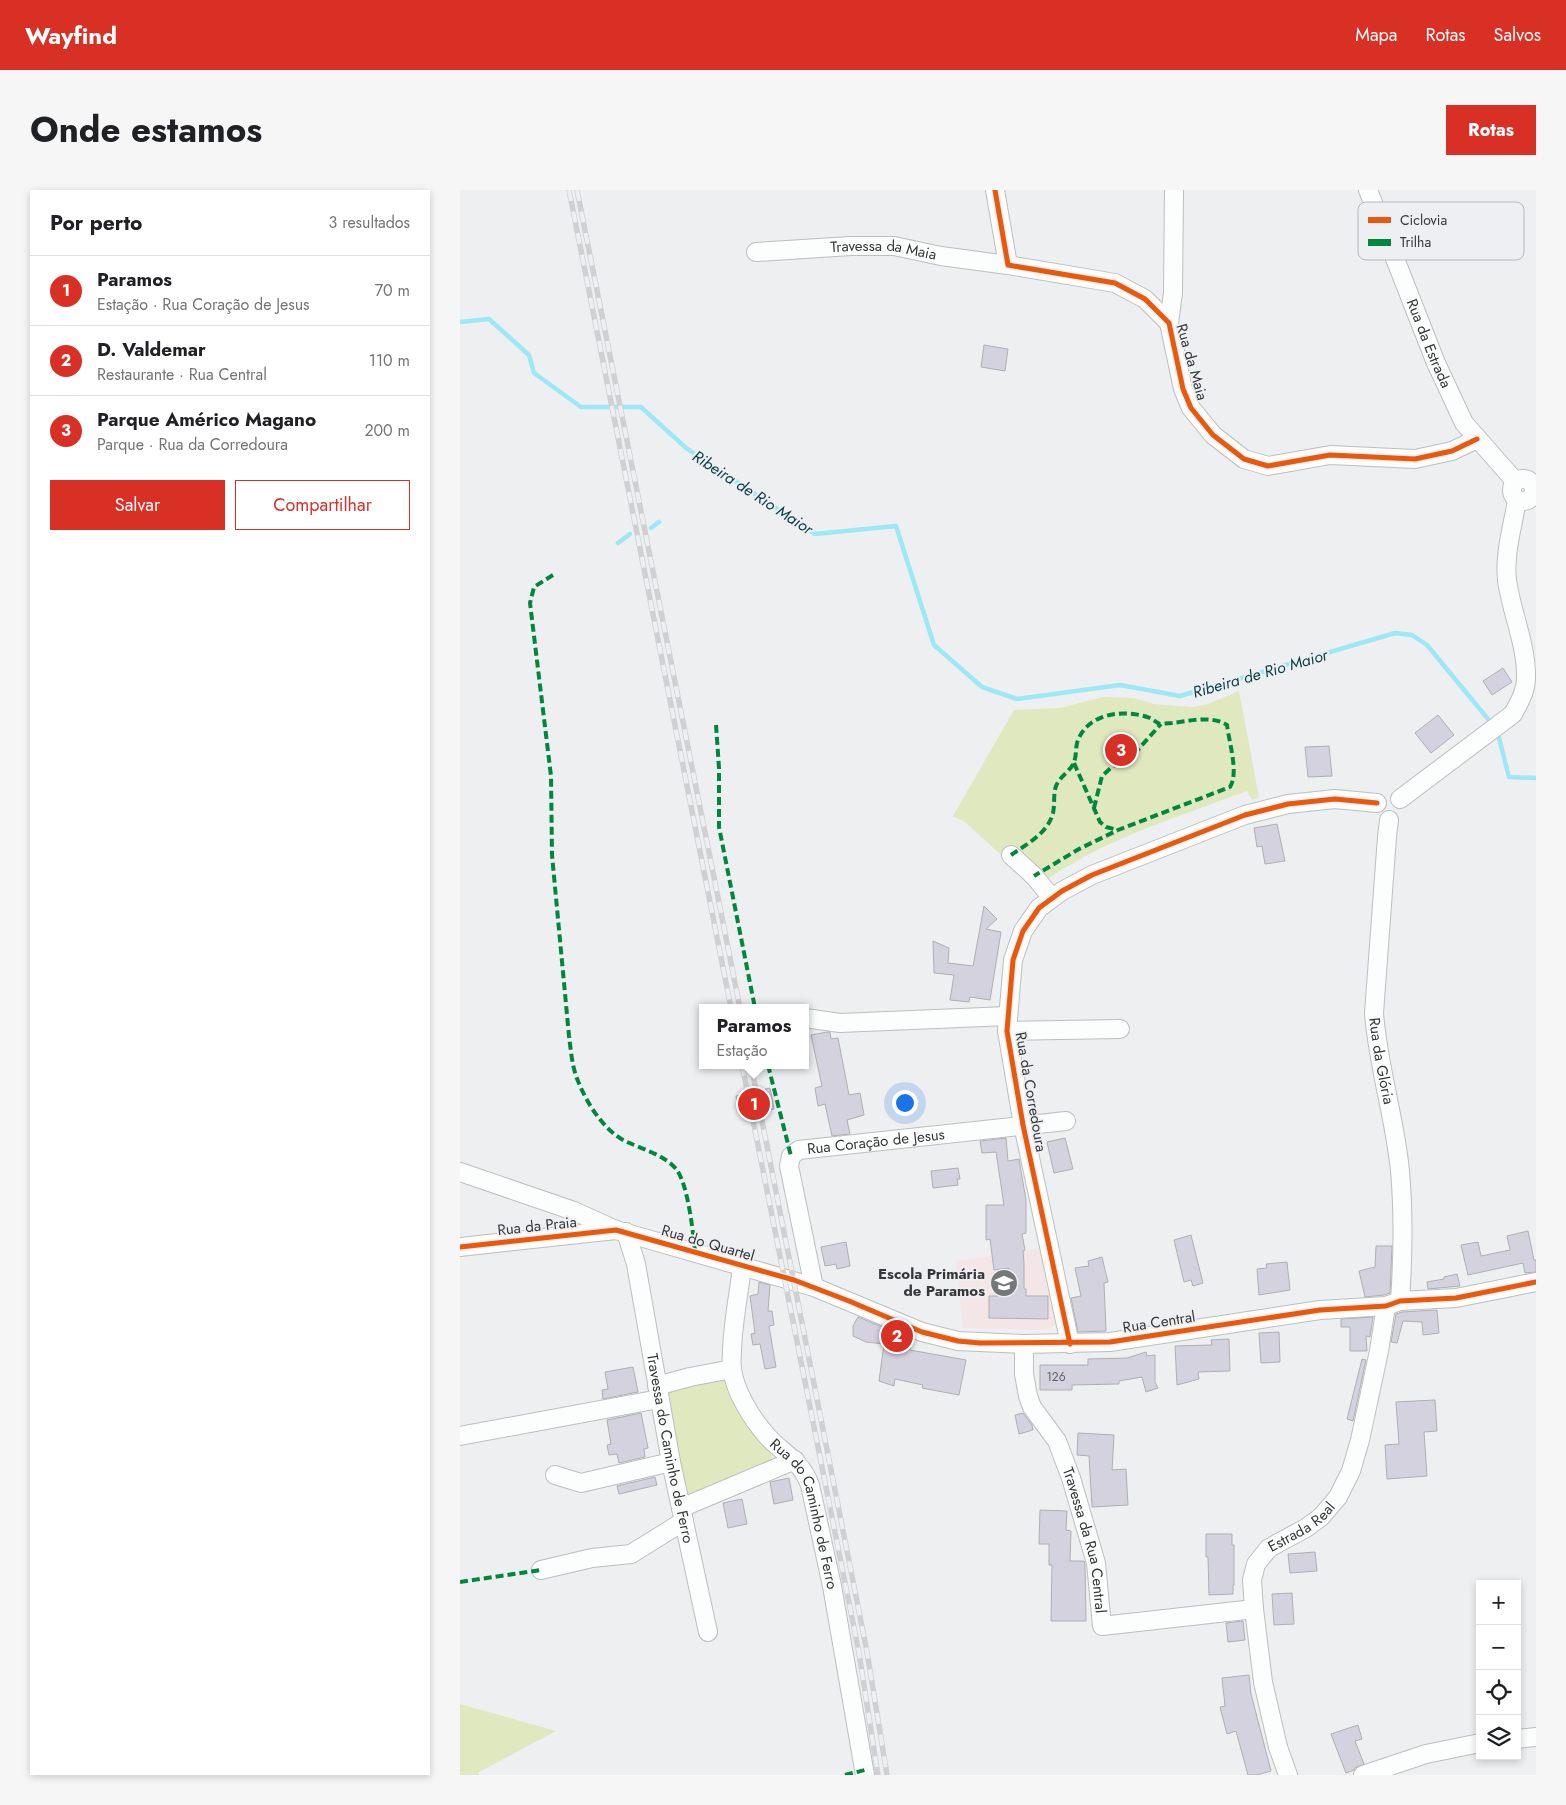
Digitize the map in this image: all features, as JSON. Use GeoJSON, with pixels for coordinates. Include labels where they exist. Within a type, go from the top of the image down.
{"type":"FeatureCollection","features":[{"type":"Feature","properties":{"kind":"street"},"geometry":{"type":"LineString","coordinates":[[995,190],[1008,265]]}},
{"type":"Feature","properties":{"kind":"street"},"geometry":{"type":"LineString","coordinates":[[1169,323],[1173,293],[1174,190]]}},
{"type":"Feature","properties":{"kind":"street","name":"Rua da Estrada"},"geometry":{"type":"LineString","coordinates":[[1368,190],[1373,202]]}},
{"type":"Feature","properties":{"kind":"street","name":"Travessa da Maia"},"geometry":{"type":"LineString","coordinates":[[756,252],[851,246],[894,246],[941,256],[1008,265]]}},
{"type":"Feature","properties":{"kind":"street","name":"Rua da Estrada"},"geometry":{"type":"LineString","coordinates":[[1396,260],[1436,363],[1464,423],[1516,482]]}},
{"type":"Feature","properties":{"kind":"street","name":"Rua da Maia"},"geometry":{"type":"LineString","coordinates":[[1008,265],[1115,283],[1145,299],[1169,323],[1184,389],[1191,408],[1213,435],[1244,459],[1268,466],[1330,455],[1415,459],[1452,451],[1477,439]]}},
{"type":"Feature","properties":{"kind":"street"},"geometry":{"type":"LineString","coordinates":[[1400,798],[1513,714],[1522,698],[1526,678],[1522,645],[1507,580],[1507,560],[1517,500],[1512,491],[1516,482],[1526,479],[1535,487],[1533,495],[1524,501],[1517,500]]}},
{"type":"Feature","properties":{"kind":"street"},"geometry":{"type":"LineString","coordinates":[[1389,793],[1400,798],[1403,806],[1400,815],[1393,820],[1382,817],[1377,811],[1377,803],[1382,796],[1389,793]]}},
{"type":"Feature","properties":{"kind":"street","name":"Rua da Corredoura"},"geometry":{"type":"LineString","coordinates":[[1070,1344],[1023,1125],[1007,1024],[1013,960],[1023,931],[1039,908],[1062,891],[1092,875],[1245,815],[1288,804],[1335,799],[1377,803]]}},
{"type":"Feature","properties":{"kind":"street","name":"Rua da Glória"},"geometry":{"type":"LineString","coordinates":[[1389,820],[1386,837],[1374,1013],[1376,1039],[1392,1115],[1400,1171],[1404,1239],[1393,1304]]}},
{"type":"Feature","properties":{"kind":"street"},"geometry":{"type":"LineString","coordinates":[[1011,855],[1034,876],[1052,898]]}},
{"type":"Feature","properties":{"kind":"street"},"geometry":{"type":"LineString","coordinates":[[809,1019],[840,1023],[1007,1024],[1120,1029]]}},
{"type":"Feature","properties":{"kind":"street","name":"Rua Coração de Jesus"},"geometry":{"type":"LineString","coordinates":[[814,1287],[789,1166],[791,1156],[799,1150],[1066,1121]]}},
{"type":"Feature","properties":{"kind":"street","name":"Rua do Quartel"},"geometry":{"type":"LineString","coordinates":[[460,1172],[574,1211],[621,1231],[794,1280]]}},
{"type":"Feature","properties":{"kind":"street","name":"Rua da Praia"},"geometry":{"type":"LineString","coordinates":[[460,1247],[621,1231]]}},
{"type":"Feature","properties":{"kind":"street","name":"Travessa do Caminho de Ferro"},"geometry":{"type":"LineString","coordinates":[[621,1231],[636,1264],[671,1462],[708,1632]]}},
{"type":"Feature","properties":{"kind":"street"},"geometry":{"type":"LineString","coordinates":[[636,1264],[655,1241]]}},
{"type":"Feature","properties":{"kind":"street","name":"Rua do Caminho de Ferro"},"geometry":{"type":"LineString","coordinates":[[742,1266],[733,1332],[732,1369],[740,1393],[753,1418],[768,1438],[795,1460],[806,1475],[810,1485],[832,1586],[865,1775]]}},
{"type":"Feature","properties":{"kind":"street","name":"Rua Central"},"geometry":{"type":"LineString","coordinates":[[794,1280],[905,1326],[938,1337],[965,1342],[1024,1344],[1110,1342],[1320,1310],[1456,1298],[1536,1282]]}},
{"type":"Feature","properties":{"kind":"street","name":"Estrada Real"},"geometry":{"type":"LineString","coordinates":[[1288,1775],[1278,1747],[1263,1682],[1252,1580],[1256,1564],[1269,1548],[1306,1528],[1321,1517],[1338,1497],[1351,1471],[1360,1440],[1393,1304]]}},
{"type":"Feature","properties":{"kind":"street","name":"Travessa da Rua Central"},"geometry":{"type":"LineString","coordinates":[[1024,1344],[1024,1374],[1028,1396],[1032,1407],[1057,1441],[1071,1478],[1096,1564],[1102,1626],[1254,1609]]}},
{"type":"Feature","properties":{"kind":"street"},"geometry":{"type":"LineString","coordinates":[[460,1436],[658,1392],[690,1377],[732,1369]]}},
{"type":"Feature","properties":{"kind":"street"},"geometry":{"type":"LineString","coordinates":[[541,1570],[592,1558],[631,1554],[682,1515],[795,1460]]}},
{"type":"Feature","properties":{"kind":"street"},"geometry":{"type":"LineString","coordinates":[[555,1475],[581,1483],[671,1462]]}},
{"type":"Feature","properties":{"kind":"street"},"geometry":{"type":"LineString","coordinates":[[1521,1739],[1536,1737]]}},
{"type":"Feature","properties":{"kind":"street"},"geometry":{"type":"LineString","coordinates":[[1363,1775],[1426,1754],[1476,1744]]}},
{"type":"Feature","properties":{"kind":"shaded area","name":"Escola Primária de Paramos"},"geometry":{"type":"Polygon","coordinates":[[[1040,1248],[1057,1305],[1057,1317],[1054,1326],[1047,1330],[963,1328],[956,1261],[1040,1248]]]}},
{"type":"Feature","properties":{"kind":"green space"},"geometry":{"type":"Polygon","coordinates":[[[1239,691],[1259,797],[1252,800],[1247,791],[1155,825],[1092,852],[1035,886],[965,822],[953,816],[1014,710],[1060,708],[1103,697],[1134,698],[1154,704],[1193,707],[1208,704],[1239,691]]]}},
{"type":"Feature","properties":{"kind":"green space"},"geometry":{"type":"Polygon","coordinates":[[[722,1376],[744,1415],[772,1456],[772,1462],[697,1497],[686,1495],[664,1392],[722,1376]]]}},
{"type":"Feature","properties":{"kind":"green space"},"geometry":{"type":"Polygon","coordinates":[[[460,1704],[556,1731],[479,1772],[479,1775],[460,1775],[460,1704]]]}},
{"type":"Feature","properties":{"kind":"building"},"geometry":{"type":"Polygon","coordinates":[[[984,345],[1008,349],[1005,371],[981,367],[984,345]]]}},
{"type":"Feature","properties":{"kind":"building"},"geometry":{"type":"Polygon","coordinates":[[[1503,668],[1512,682],[1492,695],[1483,681],[1503,668]]]}},
{"type":"Feature","properties":{"kind":"building"},"geometry":{"type":"Polygon","coordinates":[[[1438,715],[1454,735],[1431,753],[1415,733],[1438,715]]]}},
{"type":"Feature","properties":{"kind":"building"},"geometry":{"type":"Polygon","coordinates":[[[1329,746],[1332,776],[1308,777],[1305,747],[1329,746]]]}},
{"type":"Feature","properties":{"kind":"building"},"geometry":{"type":"Polygon","coordinates":[[[1277,824],[1285,861],[1265,864],[1262,846],[1257,847],[1254,828],[1277,824]]]}},
{"type":"Feature","properties":{"kind":"building"},"geometry":{"type":"Polygon","coordinates":[[[984,906],[997,919],[986,929],[1001,932],[990,1000],[970,997],[969,1002],[950,1000],[954,975],[934,973],[933,941],[949,948],[948,963],[973,966],[984,906]]]}},
{"type":"Feature","properties":{"kind":"building"},"geometry":{"type":"Polygon","coordinates":[[[830,1032],[831,1039],[838,1038],[849,1095],[860,1093],[864,1115],[847,1120],[850,1134],[832,1136],[825,1104],[818,1106],[815,1088],[822,1086],[811,1035],[830,1032]]]}},
{"type":"Feature","properties":{"kind":"building"},"geometry":{"type":"Polygon","coordinates":[[[770,1088],[774,1109],[740,1115],[736,1096],[770,1088]]]}},
{"type":"Feature","properties":{"kind":"building"},"geometry":{"type":"Polygon","coordinates":[[[1006,1138],[1008,1161],[1019,1159],[1026,1200],[1026,1233],[1022,1234],[1025,1250],[1023,1251],[1024,1289],[1026,1289],[1026,1296],[1048,1296],[1048,1319],[989,1318],[989,1296],[1009,1296],[1009,1268],[994,1270],[990,1239],[986,1240],[986,1205],[1004,1205],[996,1152],[982,1153],[980,1141],[1006,1138]]]}},
{"type":"Feature","properties":{"kind":"building"},"geometry":{"type":"Polygon","coordinates":[[[1065,1138],[1073,1169],[1054,1173],[1047,1142],[1065,1138]]]}},
{"type":"Feature","properties":{"kind":"building"},"geometry":{"type":"Polygon","coordinates":[[[958,1168],[960,1179],[957,1179],[958,1185],[933,1188],[931,1171],[958,1168]]]}},
{"type":"Feature","properties":{"kind":"building"},"geometry":{"type":"Polygon","coordinates":[[[1528,1231],[1534,1260],[1536,1260],[1536,1272],[1525,1273],[1523,1263],[1468,1275],[1461,1245],[1478,1242],[1481,1256],[1510,1250],[1507,1236],[1528,1231]]]}},
{"type":"Feature","properties":{"kind":"building"},"geometry":{"type":"Polygon","coordinates":[[[1191,1235],[1203,1283],[1193,1286],[1191,1280],[1184,1282],[1174,1240],[1191,1235]]]}},
{"type":"Feature","properties":{"kind":"building"},"geometry":{"type":"Polygon","coordinates":[[[846,1242],[850,1266],[837,1269],[836,1264],[825,1266],[821,1247],[846,1242]]]}},
{"type":"Feature","properties":{"kind":"building"},"geometry":{"type":"Polygon","coordinates":[[[1376,1246],[1392,1246],[1390,1293],[1365,1297],[1359,1271],[1375,1267],[1376,1246]]]}},
{"type":"Feature","properties":{"kind":"building"},"geometry":{"type":"Polygon","coordinates":[[[1102,1257],[1108,1282],[1104,1283],[1106,1331],[1078,1332],[1071,1298],[1081,1296],[1075,1268],[1089,1266],[1088,1261],[1102,1257]]]}},
{"type":"Feature","properties":{"kind":"building"},"geometry":{"type":"Polygon","coordinates":[[[1287,1262],[1290,1290],[1259,1295],[1257,1269],[1267,1268],[1266,1264],[1287,1262]]]}},
{"type":"Feature","properties":{"kind":"building"},"geometry":{"type":"Polygon","coordinates":[[[1457,1274],[1460,1286],[1428,1289],[1427,1282],[1457,1274]]]}},
{"type":"Feature","properties":{"kind":"building"},"geometry":{"type":"Polygon","coordinates":[[[759,1282],[770,1285],[768,1311],[772,1311],[774,1325],[769,1326],[776,1367],[765,1369],[760,1344],[753,1345],[751,1334],[755,1333],[750,1296],[758,1294],[759,1282]]]}},
{"type":"Feature","properties":{"kind":"building"},"geometry":{"type":"Polygon","coordinates":[[[1437,1310],[1439,1333],[1423,1335],[1422,1322],[1403,1321],[1397,1343],[1391,1342],[1396,1314],[1437,1310]]]}},
{"type":"Feature","properties":{"kind":"building"},"geometry":{"type":"Polygon","coordinates":[[[858,1317],[902,1335],[900,1342],[910,1344],[910,1350],[966,1360],[959,1395],[922,1388],[923,1385],[895,1379],[894,1386],[879,1381],[884,1344],[866,1342],[853,1336],[853,1326],[858,1317]]]}},
{"type":"Feature","properties":{"kind":"building"},"geometry":{"type":"Polygon","coordinates":[[[1373,1317],[1370,1337],[1366,1336],[1367,1351],[1350,1351],[1350,1327],[1341,1327],[1341,1319],[1373,1317]]]}},
{"type":"Feature","properties":{"kind":"building"},"geometry":{"type":"Polygon","coordinates":[[[1279,1332],[1280,1362],[1261,1363],[1259,1333],[1279,1332]]]}},
{"type":"Feature","properties":{"kind":"building"},"geometry":{"type":"Polygon","coordinates":[[[1229,1339],[1230,1371],[1198,1372],[1199,1379],[1177,1385],[1175,1346],[1212,1345],[1211,1340],[1229,1339]]]}},
{"type":"Feature","properties":{"kind":"building"},"geometry":{"type":"Polygon","coordinates":[[[1146,1352],[1147,1356],[1155,1355],[1155,1382],[1158,1388],[1146,1392],[1142,1377],[1119,1381],[1119,1384],[1072,1385],[1072,1390],[1040,1390],[1040,1365],[1088,1365],[1088,1359],[1127,1358],[1146,1352]]]}},
{"type":"Feature","properties":{"kind":"building"},"geometry":{"type":"Polygon","coordinates":[[[1362,1359],[1366,1360],[1353,1421],[1347,1419],[1362,1359]]]}},
{"type":"Feature","properties":{"kind":"building"},"geometry":{"type":"Polygon","coordinates":[[[633,1367],[638,1392],[603,1399],[602,1390],[608,1389],[605,1372],[633,1367]]]}},
{"type":"Feature","properties":{"kind":"building"},"geometry":{"type":"Polygon","coordinates":[[[1435,1400],[1437,1431],[1424,1432],[1427,1476],[1387,1479],[1385,1445],[1399,1444],[1396,1402],[1435,1400]]]}},
{"type":"Feature","properties":{"kind":"building"},"geometry":{"type":"Polygon","coordinates":[[[641,1413],[648,1448],[644,1449],[645,1457],[619,1463],[617,1454],[609,1455],[607,1445],[611,1444],[607,1420],[641,1413]]]}},
{"type":"Feature","properties":{"kind":"building"},"geometry":{"type":"Polygon","coordinates":[[[1023,1413],[1032,1425],[1033,1430],[1019,1434],[1015,1415],[1023,1413]]]}},
{"type":"Feature","properties":{"kind":"building"},"geometry":{"type":"Polygon","coordinates":[[[1078,1433],[1114,1435],[1112,1470],[1126,1469],[1128,1505],[1092,1507],[1089,1456],[1077,1455],[1078,1433]]]}},
{"type":"Feature","properties":{"kind":"building"},"geometry":{"type":"Polygon","coordinates":[[[655,1477],[657,1485],[619,1494],[617,1486],[655,1477]]]}},
{"type":"Feature","properties":{"kind":"building"},"geometry":{"type":"Polygon","coordinates":[[[789,1478],[793,1500],[774,1504],[770,1482],[789,1478]]]}},
{"type":"Feature","properties":{"kind":"building"},"geometry":{"type":"Polygon","coordinates":[[[742,1499],[747,1524],[728,1528],[723,1503],[742,1499]]]}},
{"type":"Feature","properties":{"kind":"building"},"geometry":{"type":"Polygon","coordinates":[[[1040,1510],[1067,1511],[1066,1530],[1071,1531],[1070,1561],[1084,1561],[1085,1564],[1086,1621],[1051,1621],[1052,1565],[1049,1565],[1049,1544],[1039,1544],[1040,1510]]]}},
{"type":"Feature","properties":{"kind":"building"},"geometry":{"type":"Polygon","coordinates":[[[1206,1534],[1232,1534],[1232,1545],[1234,1545],[1233,1594],[1209,1595],[1206,1534]]]}},
{"type":"Feature","properties":{"kind":"building"},"geometry":{"type":"Polygon","coordinates":[[[1315,1552],[1317,1571],[1290,1573],[1288,1554],[1315,1552]]]}},
{"type":"Feature","properties":{"kind":"building"},"geometry":{"type":"Polygon","coordinates":[[[1292,1593],[1294,1624],[1274,1625],[1272,1594],[1292,1593]]]}},
{"type":"Feature","properties":{"kind":"building"},"geometry":{"type":"Polygon","coordinates":[[[1243,1621],[1245,1640],[1228,1642],[1226,1623],[1243,1621]]]}},
{"type":"Feature","properties":{"kind":"building"},"geometry":{"type":"Polygon","coordinates":[[[1249,1675],[1251,1694],[1271,1771],[1257,1775],[1248,1775],[1236,1731],[1227,1734],[1220,1707],[1225,1706],[1222,1678],[1249,1675]]]}},
{"type":"Feature","properties":{"kind":"building"},"geometry":{"type":"Polygon","coordinates":[[[1358,1725],[1362,1739],[1355,1741],[1364,1764],[1346,1773],[1331,1734],[1358,1725]]]}},
{"type":"Feature","properties":{"kind":"waterway","name":"Ribeira de Rio Maior"},"geometry":{"type":"LineString","coordinates":[[460,322],[489,319],[529,355],[534,373],[581,407],[641,407],[686,448],[815,534],[896,526],[934,645],[982,687],[1017,699],[1120,685],[1180,696],[1395,633],[1412,635],[1427,645],[1488,719]]}},
{"type":"Feature","properties":{"kind":"waterway"},"geometry":{"type":"LineString","coordinates":[[651,528],[659,522]]}},
{"type":"Feature","properties":{"kind":"waterway"},"geometry":{"type":"LineString","coordinates":[[618,543],[630,534]]}},
{"type":"Feature","properties":{"kind":"waterway","name":"Ribeira de Rio Maior"},"geometry":{"type":"LineString","coordinates":[[1498,734],[1509,777],[1536,778]]}},
{"type":"Feature","properties":{"kind":"railway"},"geometry":{"type":"LineString","coordinates":[[569,190],[730,1004]]}},
{"type":"Feature","properties":{"kind":"railway"},"geometry":{"type":"LineString","coordinates":[[577,190],[739,1004]]}},
{"type":"Feature","properties":{"kind":"railway"},"geometry":{"type":"LineString","coordinates":[[743,1069],[859,1653],[878,1775]]}},
{"type":"Feature","properties":{"kind":"railway"},"geometry":{"type":"LineString","coordinates":[[752,1069],[867,1652],[887,1775]]}},
{"type":"Feature","properties":{"kind":"marked path"},"geometry":{"type":"LineString","coordinates":[[553,575],[534,587],[530,603],[551,776],[552,855],[573,1065],[586,1099],[604,1124],[619,1137],[661,1157],[677,1170],[687,1197],[695,1251]]}},
{"type":"Feature","properties":{"kind":"marked path"},"geometry":{"type":"LineString","coordinates":[[1011,855],[1030,842],[1047,826],[1053,813],[1056,786],[1073,765],[1078,740],[1083,731],[1099,718],[1109,715],[1130,714],[1150,718],[1160,724],[1207,719],[1227,725],[1234,766],[1233,781],[1230,787],[1118,830],[1079,849],[1034,876]]}},
{"type":"Feature","properties":{"kind":"marked path"},"geometry":{"type":"LineString","coordinates":[[1094,808],[1102,776],[1113,766],[1134,754],[1161,724]]}},
{"type":"Feature","properties":{"kind":"marked path"},"geometry":{"type":"LineString","coordinates":[[716,725],[719,768],[719,827],[754,1004]]}},
{"type":"Feature","properties":{"kind":"marked path"},"geometry":{"type":"LineString","coordinates":[[1074,763],[1100,822],[1106,827],[1118,830]]}},
{"type":"Feature","properties":{"kind":"marked path"},"geometry":{"type":"LineString","coordinates":[[769,1069],[791,1156]]}},
{"type":"Feature","properties":{"kind":"marked path"},"geometry":{"type":"LineString","coordinates":[[460,1582],[541,1570]]}},
{"type":"Feature","properties":{"kind":"marked path"},"geometry":{"type":"LineString","coordinates":[[845,1775],[865,1770]]}},
{"type":"Feature","properties":{"kind":"cycle path"},"geometry":{"type":"LineString","coordinates":[[995,190],[1008,265],[1115,283],[1145,299],[1169,323],[1183,389],[1191,408],[1213,435],[1244,459],[1268,466],[1330,455],[1415,459],[1452,451],[1477,439]]}},
{"type":"Feature","properties":{"kind":"cycle path"},"geometry":{"type":"LineString","coordinates":[[1070,1344],[1023,1125],[1007,1031],[1013,960],[1023,931],[1039,908],[1062,891],[1092,875],[1245,815],[1288,804],[1335,799],[1377,803]]}},
{"type":"Feature","properties":{"kind":"cycle path"},"geometry":{"type":"LineString","coordinates":[[460,1247],[616,1230],[794,1280],[922,1332],[958,1341],[980,1343],[1110,1342],[1320,1310],[1386,1306],[1400,1301],[1456,1298],[1536,1282]]}},
{"type":"Feature","properties":{"kind":"place","name":"Parque Américo Magano"},"geometry":{"type":"Point","coordinates":[1121,750]}},
{"type":"Feature","properties":{"kind":"place","name":"Paramos"},"geometry":{"type":"Point","coordinates":[754,1104]}},
{"type":"Feature","properties":{"kind":"place","name":"Escola Primária de Paramos"},"geometry":{"type":"Point","coordinates":[1004,1283]}},
{"type":"Feature","properties":{"kind":"place","name":"D. Valdemar"},"geometry":{"type":"Point","coordinates":[897,1336]}}]}
